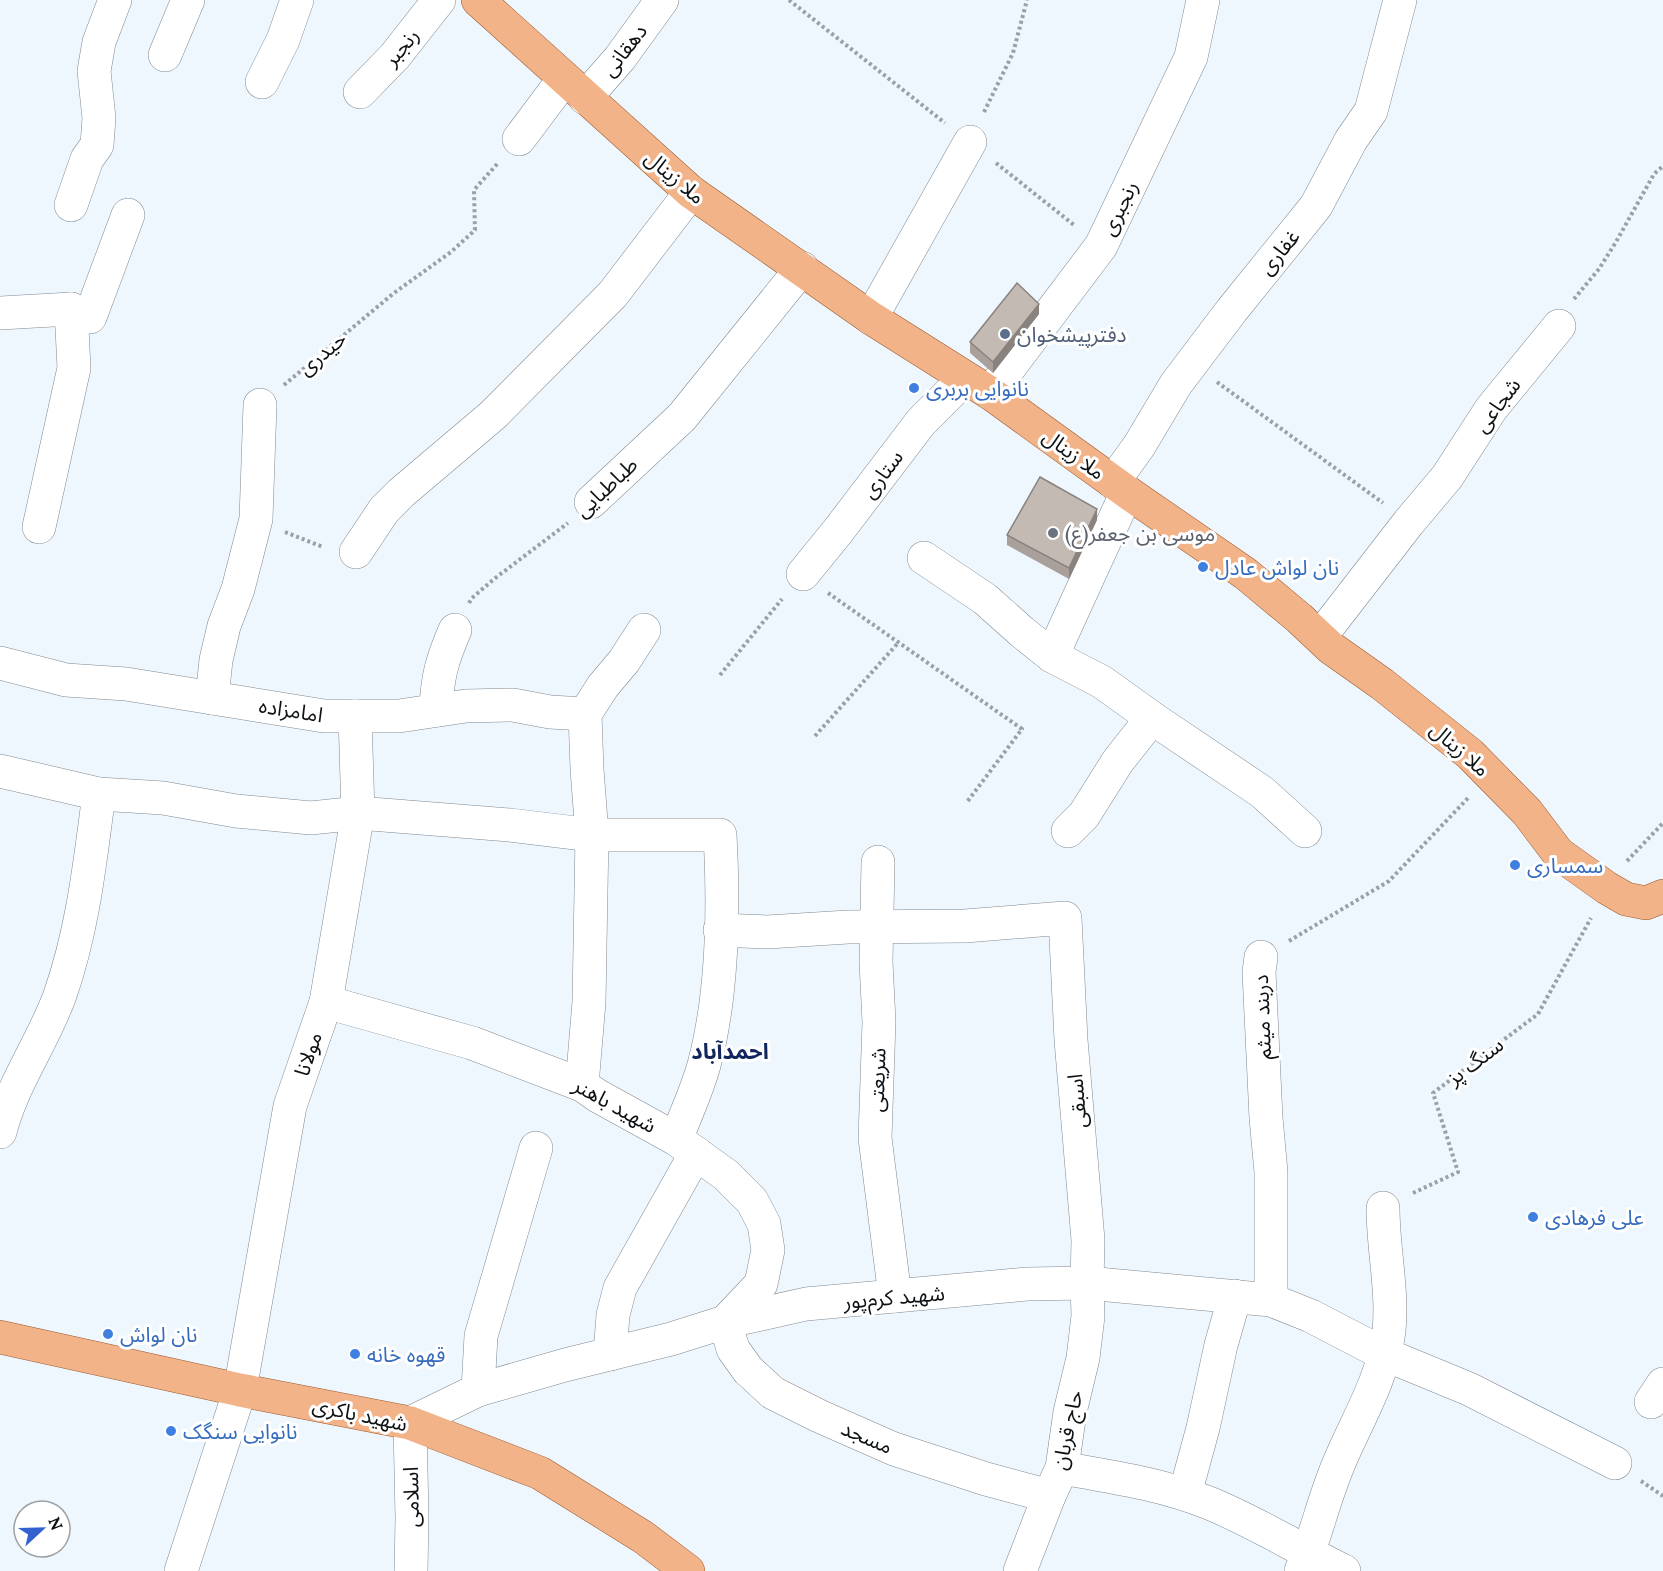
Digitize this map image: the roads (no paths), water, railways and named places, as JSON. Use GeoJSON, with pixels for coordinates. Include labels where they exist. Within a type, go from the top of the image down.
{"type":"FeatureCollection","features":[{"type":"Feature","properties":{"kind":"main road","name":"ملا زینال"},"geometry":{"type":"LineString","coordinates":[[496,6],[574,88],[691,192],[872,318],[978,386],[1246,574],[1331,648],[1382,684],[1452,740],[1527,812],[1558,853],[1626,899],[1646,903],[1663,896]]}},
{"type":"Feature","properties":{"kind":"main road","name":"شهید باکری"},"geometry":{"type":"LineString","coordinates":[[0,1337],[240,1390],[410,1424],[540,1473],[643,1537],[684,1570]]}},
{"type":"Feature","properties":{"kind":"street"},"geometry":{"type":"LineString","coordinates":[[71,205],[87,159],[97,145],[99,118],[94,71],[99,42],[115,0]]}},
{"type":"Feature","properties":{"kind":"street"},"geometry":{"type":"LineString","coordinates":[[165,55],[188,0]]}},
{"type":"Feature","properties":{"kind":"street"},"geometry":{"type":"LineString","coordinates":[[262,82],[283,40],[297,0]]}},
{"type":"Feature","properties":{"kind":"street","name":"رنجبر"},"geometry":{"type":"LineString","coordinates":[[360,92],[395,56],[440,0]]}},
{"type":"Feature","properties":{"kind":"street","name":"دهقانی"},"geometry":{"type":"LineString","coordinates":[[574,88],[620,58],[662,0]]}},
{"type":"Feature","properties":{"kind":"street","name":"رنجبری"},"geometry":{"type":"LineString","coordinates":[[978,386],[1101,246],[1191,57],[1203,0]]}},
{"type":"Feature","properties":{"kind":"street","name":"غفاری"},"geometry":{"type":"LineString","coordinates":[[1052,656],[1120,487],[1139,446],[1176,384],[1316,206],[1351,141],[1371,111],[1400,0]]}},
{"type":"Feature","properties":{"kind":"street"},"geometry":{"type":"LineString","coordinates":[[519,139],[574,88]]}},
{"type":"Feature","properties":{"kind":"street"},"geometry":{"type":"LineString","coordinates":[[872,318],[970,142]]}},
{"type":"Feature","properties":{"kind":"street"},"geometry":{"type":"LineString","coordinates":[[356,552],[384,510],[493,415],[613,294],[691,192]]}},
{"type":"Feature","properties":{"kind":"street"},"geometry":{"type":"LineString","coordinates":[[0,313],[71,309],[90,317],[128,215]]}},
{"type":"Feature","properties":{"kind":"street","name":"طباطبایی"},"geometry":{"type":"LineString","coordinates":[[591,502],[682,417],[802,268]]}},
{"type":"Feature","properties":{"kind":"street"},"geometry":{"type":"LineString","coordinates":[[39,527],[74,368],[71,309]]}},
{"type":"Feature","properties":{"kind":"street","name":"شجاعی"},"geometry":{"type":"LineString","coordinates":[[1320,638],[1409,522],[1447,477],[1491,410],[1559,326]]}},
{"type":"Feature","properties":{"kind":"street","name":"ستاری"},"geometry":{"type":"LineString","coordinates":[[803,574],[921,422],[978,386]]}},
{"type":"Feature","properties":{"kind":"street"},"geometry":{"type":"LineString","coordinates":[[212,698],[218,649],[238,589],[256,519],[260,405]]}},
{"type":"Feature","properties":{"kind":"street"},"geometry":{"type":"LineString","coordinates":[[924,558],[985,599],[1052,656],[1102,682],[1262,792],[1305,831]]}},
{"type":"Feature","properties":{"kind":"street"},"geometry":{"type":"LineString","coordinates":[[436,710],[436,689],[442,660],[455,630]]}},
{"type":"Feature","properties":{"kind":"street"},"geometry":{"type":"LineString","coordinates":[[582,1085],[589,1002],[592,835],[585,714],[644,630]]}},
{"type":"Feature","properties":{"kind":"street","name":"امامزاده"},"geometry":{"type":"LineString","coordinates":[[0,663],[66,680],[126,684],[324,716],[399,716],[466,706],[513,705],[550,712],[585,714]]}},
{"type":"Feature","properties":{"kind":"street","name":"مولانا"},"geometry":{"type":"LineString","coordinates":[[181,1571],[240,1390],[290,1106],[326,1002],[358,813],[356,716]]}},
{"type":"Feature","properties":{"kind":"street"},"geometry":{"type":"LineString","coordinates":[[1068,831],[1084,815],[1118,762],[1152,718]]}},
{"type":"Feature","properties":{"kind":"street"},"geometry":{"type":"LineString","coordinates":[[0,771],[99,794],[163,798],[236,811],[311,818],[358,813],[510,825],[592,835],[720,835],[722,871],[720,930],[717,990],[711,1032],[686,1146],[621,1287],[613,1315],[610,1354]]}},
{"type":"Feature","properties":{"kind":"street"},"geometry":{"type":"LineString","coordinates":[[0,1132],[6,1110],[37,1048],[59,995],[80,926],[99,794]]}},
{"type":"Feature","properties":{"kind":"street","name":"شریعتی"},"geometry":{"type":"LineString","coordinates":[[878,862],[876,928],[879,1022],[875,1138],[895,1296]]}},
{"type":"Feature","properties":{"kind":"street","name":"اسبقی"},"geometry":{"type":"LineString","coordinates":[[876,928],[999,924],[1065,918],[1071,1040],[1088,1240],[1087,1283]]}},
{"type":"Feature","properties":{"kind":"street"},"geometry":{"type":"LineString","coordinates":[[720,930],[767,932],[848,927],[876,928]]}},
{"type":"Feature","properties":{"kind":"street","name":"دربند میثم"},"geometry":{"type":"LineString","coordinates":[[1261,957],[1259,972],[1271,1172],[1271,1300]]}},
{"type":"Feature","properties":{"kind":"street","name":"شهید باهنر"},"geometry":{"type":"LineString","coordinates":[[326,1002],[472,1043],[582,1085],[686,1146],[726,1175],[752,1201],[764,1224],[768,1250],[761,1284],[725,1322]]}},
{"type":"Feature","properties":{"kind":"street"},"geometry":{"type":"LineString","coordinates":[[478,1390],[481,1336],[536,1148]]}},
{"type":"Feature","properties":{"kind":"street"},"geometry":{"type":"LineString","coordinates":[[1304,1562],[1339,1464],[1371,1394],[1384,1354],[1389,1331],[1390,1299],[1383,1232],[1383,1208]]}},
{"type":"Feature","properties":{"kind":"street","name":"شهید کرم‌پور"},"geometry":{"type":"LineString","coordinates":[[410,1424],[478,1390],[671,1339],[725,1322],[806,1304],[1027,1284],[1087,1283],[1271,1300],[1311,1316],[1384,1354],[1469,1389],[1615,1463]]}},
{"type":"Feature","properties":{"kind":"street","name":"حاج قربان"},"geometry":{"type":"LineString","coordinates":[[1020,1571],[1056,1482],[1083,1358],[1088,1316],[1087,1283]]}},
{"type":"Feature","properties":{"kind":"street"},"geometry":{"type":"LineString","coordinates":[[1185,1494],[1235,1296]]}},
{"type":"Feature","properties":{"kind":"street","name":"مسجد"},"geometry":{"type":"LineString","coordinates":[[725,1322],[733,1350],[748,1370],[773,1393],[894,1449],[986,1479],[1056,1482],[1122,1478],[1185,1494],[1244,1518],[1304,1562],[1344,1571]]}},
{"type":"Feature","properties":{"kind":"street","name":"اسلامی"},"geometry":{"type":"LineString","coordinates":[[410,1424],[411,1571]]}},
{"type":"Feature","properties":{"kind":"place","name":"دفترپیشخوان"},"geometry":{"type":"Point","coordinates":[1005,334]}},
{"type":"Feature","properties":{"kind":"place","name":"نانوایی بربری"},"geometry":{"type":"Point","coordinates":[914,388]}},
{"type":"Feature","properties":{"kind":"place","name":"موسی بن جعفر(ع)"},"geometry":{"type":"Point","coordinates":[1053,533]}},
{"type":"Feature","properties":{"kind":"place","name":"نان لواش عادل"},"geometry":{"type":"Point","coordinates":[1203,567]}},
{"type":"Feature","properties":{"kind":"place","name":"سمساری"},"geometry":{"type":"Point","coordinates":[1515,865]}},
{"type":"Feature","properties":{"kind":"place","name":"علی فرهادی"},"geometry":{"type":"Point","coordinates":[1533,1217]}},
{"type":"Feature","properties":{"kind":"place","name":"نان لواش"},"geometry":{"type":"Point","coordinates":[108,1334]}},
{"type":"Feature","properties":{"kind":"place","name":"قهوه خانه"},"geometry":{"type":"Point","coordinates":[355,1354]}},
{"type":"Feature","properties":{"kind":"place","name":"نانوایی سنگک"},"geometry":{"type":"Point","coordinates":[171,1431]}},
{"type":"Feature","properties":{"kind":"district","name":"احمدآباد"},"geometry":{"type":"Point","coordinates":[730,1051]}}]}
